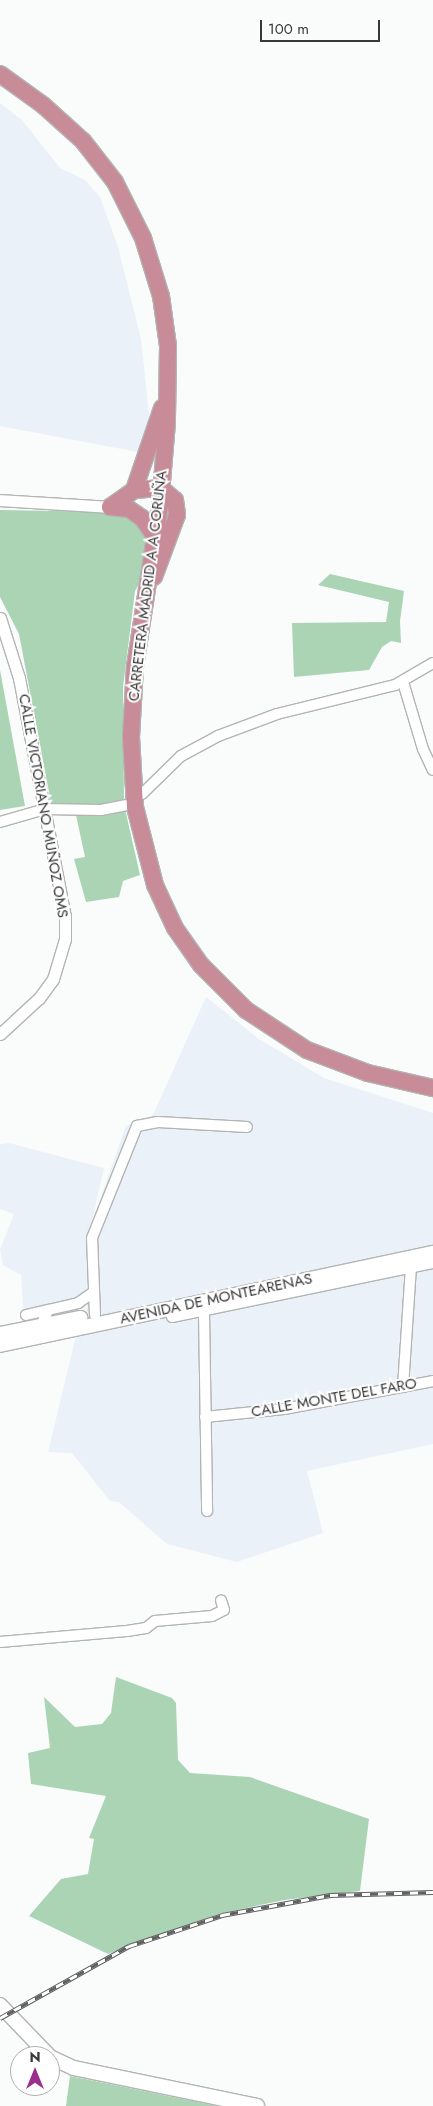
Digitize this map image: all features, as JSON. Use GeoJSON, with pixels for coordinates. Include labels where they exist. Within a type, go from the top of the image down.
{"type":"FeatureCollection","features":[{"type":"Feature","properties":{"kind":"highway","name":"CARRETERA MADRID A A CORUÑA"},"geometry":{"type":"LineString","coordinates":[[0,74],[43,105],[83,141],[131,209],[160,296],[168,346],[169,390],[160,505],[135,666],[131,737],[136,808],[155,884],[175,928],[201,965],[246,1010],[307,1050],[368,1073],[433,1088]]}},
{"type":"Feature","properties":{"kind":"highway"},"geometry":{"type":"LineString","coordinates":[[134,490],[169,390]]}},
{"type":"Feature","properties":{"kind":"highway"},"geometry":{"type":"LineString","coordinates":[[110,507],[134,490],[161,488],[175,500],[177,514],[146,595]]}},
{"type":"Feature","properties":{"kind":"highway"},"geometry":{"type":"LineString","coordinates":[[110,507],[129,508],[160,505]]}},
{"type":"Feature","properties":{"kind":"highway"},"geometry":{"type":"LineString","coordinates":[[129,508],[142,518],[154,535]]}},
{"type":"Feature","properties":{"kind":"main road","name":"AVENIDA DE MONTEARENAS"},"geometry":{"type":"LineString","coordinates":[[0,1334],[41,1326],[94,1311],[433,1243]]}},
{"type":"Feature","properties":{"kind":"main road","name":"AVENIDA DE MONTEARENAS"},"geometry":{"type":"LineString","coordinates":[[0,1345],[433,1253]]}},
{"type":"Feature","properties":{"kind":"main road"},"geometry":{"type":"LineString","coordinates":[[0,2005],[39,2046]]}},
{"type":"Feature","properties":{"kind":"main road"},"geometry":{"type":"LineString","coordinates":[[60,2061],[74,2068],[257,2106]]}},
{"type":"Feature","properties":{"kind":"street"},"geometry":{"type":"LineString","coordinates":[[0,500],[110,507]]}},
{"type":"Feature","properties":{"kind":"street","name":"CALLE VICTORIANO MUÑOZ OMS"},"geometry":{"type":"LineString","coordinates":[[0,618],[19,678],[65,916],[65,939],[53,979],[39,998],[0,1034]]}},
{"type":"Feature","properties":{"kind":"street"},"geometry":{"type":"LineString","coordinates":[[142,794],[181,756],[218,736],[277,714],[403,682],[433,663]]}},
{"type":"Feature","properties":{"kind":"street"},"geometry":{"type":"LineString","coordinates":[[403,682],[433,770]]}},
{"type":"Feature","properties":{"kind":"street"},"geometry":{"type":"LineString","coordinates":[[0,822],[45,809],[101,810],[126,805]]}},
{"type":"Feature","properties":{"kind":"street"},"geometry":{"type":"LineString","coordinates":[[78,1303],[94,1311],[92,1238],[137,1126],[158,1122],[247,1127]]}},
{"type":"Feature","properties":{"kind":"street"},"geometry":{"type":"LineString","coordinates":[[172,1317],[204,1312],[433,1263]]}},
{"type":"Feature","properties":{"kind":"street"},"geometry":{"type":"LineString","coordinates":[[403,1387],[412,1268]]}},
{"type":"Feature","properties":{"kind":"street"},"geometry":{"type":"LineString","coordinates":[[26,1315],[78,1303],[94,1292]]}},
{"type":"Feature","properties":{"kind":"street"},"geometry":{"type":"LineString","coordinates":[[41,1326],[48,1310]]}},
{"type":"Feature","properties":{"kind":"street"},"geometry":{"type":"LineString","coordinates":[[204,1312],[207,1512]]}},
{"type":"Feature","properties":{"kind":"street","name":"CALLE MONTE DEL FARO"},"geometry":{"type":"LineString","coordinates":[[206,1417],[284,1409],[433,1381]]}},
{"type":"Feature","properties":{"kind":"street"},"geometry":{"type":"LineString","coordinates":[[0,1642],[127,1631],[146,1628],[155,1621],[212,1616],[224,1610],[221,1600]]}},
{"type":"Feature","properties":{"kind":"shaded area"},"geometry":{"type":"Polygon","coordinates":[[[0,103],[22,120],[60,168],[85,180],[100,197],[118,247],[141,339],[150,425],[138,452],[0,426],[0,103]]]}},
{"type":"Feature","properties":{"kind":"shaded area"},"geometry":{"type":"Polygon","coordinates":[[[206,997],[259,1039],[324,1078],[433,1113],[433,1444],[307,1471],[323,1533],[237,1562],[167,1544],[119,1502],[110,1501],[72,1453],[48,1452],[75,1340],[87,1309],[88,1236],[86,1308],[24,1321],[21,1275],[3,1265],[0,1250],[14,1214],[0,1209],[0,1144],[9,1143],[104,1168],[91,1225],[126,1126],[153,1115],[206,997]]]}},
{"type":"Feature","properties":{"kind":"green space"},"geometry":{"type":"Polygon","coordinates":[[[0,510],[119,512],[147,528],[144,576],[135,591],[123,687],[124,801],[93,809],[52,808],[19,634],[0,597],[0,510]]]}},
{"type":"Feature","properties":{"kind":"green space"},"geometry":{"type":"Polygon","coordinates":[[[330,574],[404,591],[400,621],[401,643],[391,641],[382,647],[369,670],[294,677],[292,623],[386,622],[389,602],[318,585],[330,574]]]}},
{"type":"Feature","properties":{"kind":"green space"},"geometry":{"type":"Polygon","coordinates":[[[0,670],[25,806],[0,810],[0,670]]]}},
{"type":"Feature","properties":{"kind":"green space"},"geometry":{"type":"Polygon","coordinates":[[[125,809],[140,875],[123,881],[119,897],[86,902],[74,859],[85,857],[76,815],[125,809]]]}},
{"type":"Feature","properties":{"kind":"green space"},"geometry":{"type":"Polygon","coordinates":[[[116,1677],[172,1698],[176,1703],[178,1760],[190,1773],[250,1777],[369,1819],[360,1891],[284,1900],[218,1914],[108,1954],[29,1916],[61,1879],[88,1874],[94,1839],[89,1838],[106,1796],[31,1784],[28,1753],[50,1748],[44,1697],[75,1727],[102,1724],[111,1713],[116,1677]]]}},
{"type":"Feature","properties":{"kind":"green space"},"geometry":{"type":"Polygon","coordinates":[[[70,2076],[217,2106],[66,2106],[70,2076]]]}},
{"type":"Feature","properties":{"kind":"railway"},"geometry":{"type":"LineString","coordinates":[[0,2018],[129,1946],[222,1915],[330,1895],[433,1892]]}}]}
